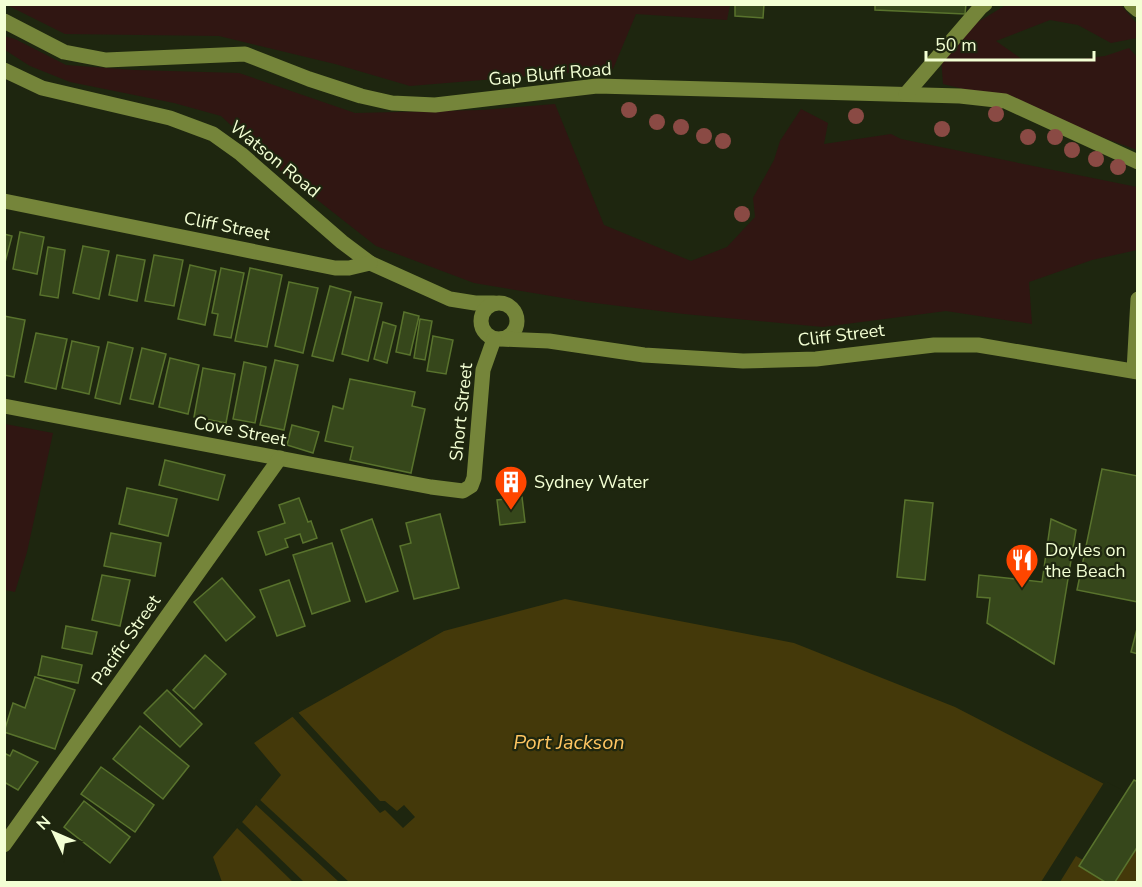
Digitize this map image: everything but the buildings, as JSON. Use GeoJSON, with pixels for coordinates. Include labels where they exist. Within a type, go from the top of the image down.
{"type":"FeatureCollection","features":[{"type":"Feature","properties":{"kind":"street"},"geometry":{"type":"LineString","coordinates":[[906,94],[943,48],[985,4]]}},
{"type":"Feature","properties":{"kind":"street"},"geometry":{"type":"LineString","coordinates":[[1131,4],[1137,10]]}},
{"type":"Feature","properties":{"kind":"street","name":"Gap Bluff Road"},"geometry":{"type":"LineString","coordinates":[[4,21],[64,52],[106,60],[245,54],[309,79],[361,96],[392,103],[435,105],[597,86],[906,94],[960,96],[1005,101],[1137,162]]}},
{"type":"Feature","properties":{"kind":"street","name":"Watson Road"},"geometry":{"type":"LineString","coordinates":[[4,70],[42,88],[170,118],[213,134],[241,154],[342,242],[370,263]]}},
{"type":"Feature","properties":{"kind":"street","name":"Cliff Street"},"geometry":{"type":"LineString","coordinates":[[4,201],[335,268],[349,268],[370,263]]}},
{"type":"Feature","properties":{"kind":"street"},"geometry":{"type":"LineString","coordinates":[[370,263],[435,294],[480,323]]}},
{"type":"Feature","properties":{"kind":"street"},"geometry":{"type":"LineString","coordinates":[[435,294],[462,302],[501,303],[509,305],[516,314],[517,324],[513,333],[497,339],[484,333],[480,323],[482,313],[494,303]]}},
{"type":"Feature","properties":{"kind":"street"},"geometry":{"type":"LineString","coordinates":[[1136,371],[1137,299]]}},
{"type":"Feature","properties":{"kind":"street","name":"Cliff Street"},"geometry":{"type":"LineString","coordinates":[[516,314],[530,330],[549,341]]}},
{"type":"Feature","properties":{"kind":"street","name":"Cliff Street"},"geometry":{"type":"LineString","coordinates":[[497,339],[549,341],[644,355],[742,361],[816,359],[913,347],[978,345],[1136,371]]}},
{"type":"Feature","properties":{"kind":"street","name":"Short Street"},"geometry":{"type":"LineString","coordinates":[[469,488],[474,477],[483,370],[497,339]]}},
{"type":"Feature","properties":{"kind":"street","name":"Cove Street"},"geometry":{"type":"LineString","coordinates":[[4,406],[450,491],[463,491],[469,488]]}},
{"type":"Feature","properties":{"kind":"street","name":"Pacific Street"},"geometry":{"type":"LineString","coordinates":[[4,845],[280,458]]}},
{"type":"Feature","properties":{"kind":"shaded area"},"geometry":{"type":"Polygon","coordinates":[[[5,4],[730,5],[727,20],[636,14],[613,69],[410,86],[335,64],[219,36],[65,34],[5,4]]]}},
{"type":"Feature","properties":{"kind":"shaded area"},"geometry":{"type":"Polygon","coordinates":[[[1006,5],[1121,5],[1137,24],[1137,38],[1111,43],[1078,25],[1050,20],[996,41],[1023,60],[1063,61],[1105,56],[1129,48],[1137,57],[1137,150],[980,93],[943,84],[941,56],[973,25],[1006,5]]]}},
{"type":"Feature","properties":{"kind":"shaded area"},"geometry":{"type":"Polygon","coordinates":[[[4,36],[15,39],[66,65],[135,70],[239,73],[355,113],[481,110],[555,104],[604,225],[691,261],[727,247],[755,217],[753,198],[774,160],[780,141],[801,109],[828,123],[824,144],[891,134],[901,139],[1137,187],[1137,250],[1092,260],[1029,282],[1032,324],[946,311],[823,327],[587,302],[474,283],[376,246],[278,169],[221,116],[174,103],[70,82],[30,66],[5,50],[4,36]]]}},
{"type":"Feature","properties":{"kind":"shaded area"},"geometry":{"type":"Polygon","coordinates":[[[5,424],[53,433],[27,552],[15,592],[5,590],[5,424]]]}},
{"type":"Feature","properties":{"kind":"water","name":"Port Jackson"},"geometry":{"type":"Polygon","coordinates":[[[565,599],[794,643],[955,707],[1137,801],[1137,882],[222,882],[213,857],[281,775],[254,743],[298,713],[444,631],[565,599]]]}},
{"type":"Feature","properties":{"kind":"pier"},"geometry":{"type":"Polygon","coordinates":[[[297,711],[380,801],[385,801],[397,811],[404,805],[415,817],[403,828],[385,810],[380,813],[290,714],[297,711]]]}},
{"type":"Feature","properties":{"kind":"pier"},"geometry":{"type":"Polygon","coordinates":[[[1105,781],[1138,798],[1137,846],[1115,882],[1105,882],[1079,866],[1083,860],[1076,856],[1060,882],[1041,882],[1105,781]]]}},
{"type":"Feature","properties":{"kind":"pier"},"geometry":{"type":"Polygon","coordinates":[[[258,798],[349,882],[339,882],[254,803],[258,798]]]}},
{"type":"Feature","properties":{"kind":"pier"},"geometry":{"type":"Polygon","coordinates":[[[240,820],[304,882],[293,882],[235,826],[240,820]]]}},
{"type":"Feature","properties":{"kind":"place","name":"Sydney Water"},"geometry":{"type":"Point","coordinates":[511,511]}},
{"type":"Feature","properties":{"kind":"place","name":"Doyles on the Beach"},"geometry":{"type":"Point","coordinates":[1022,589]}}]}
